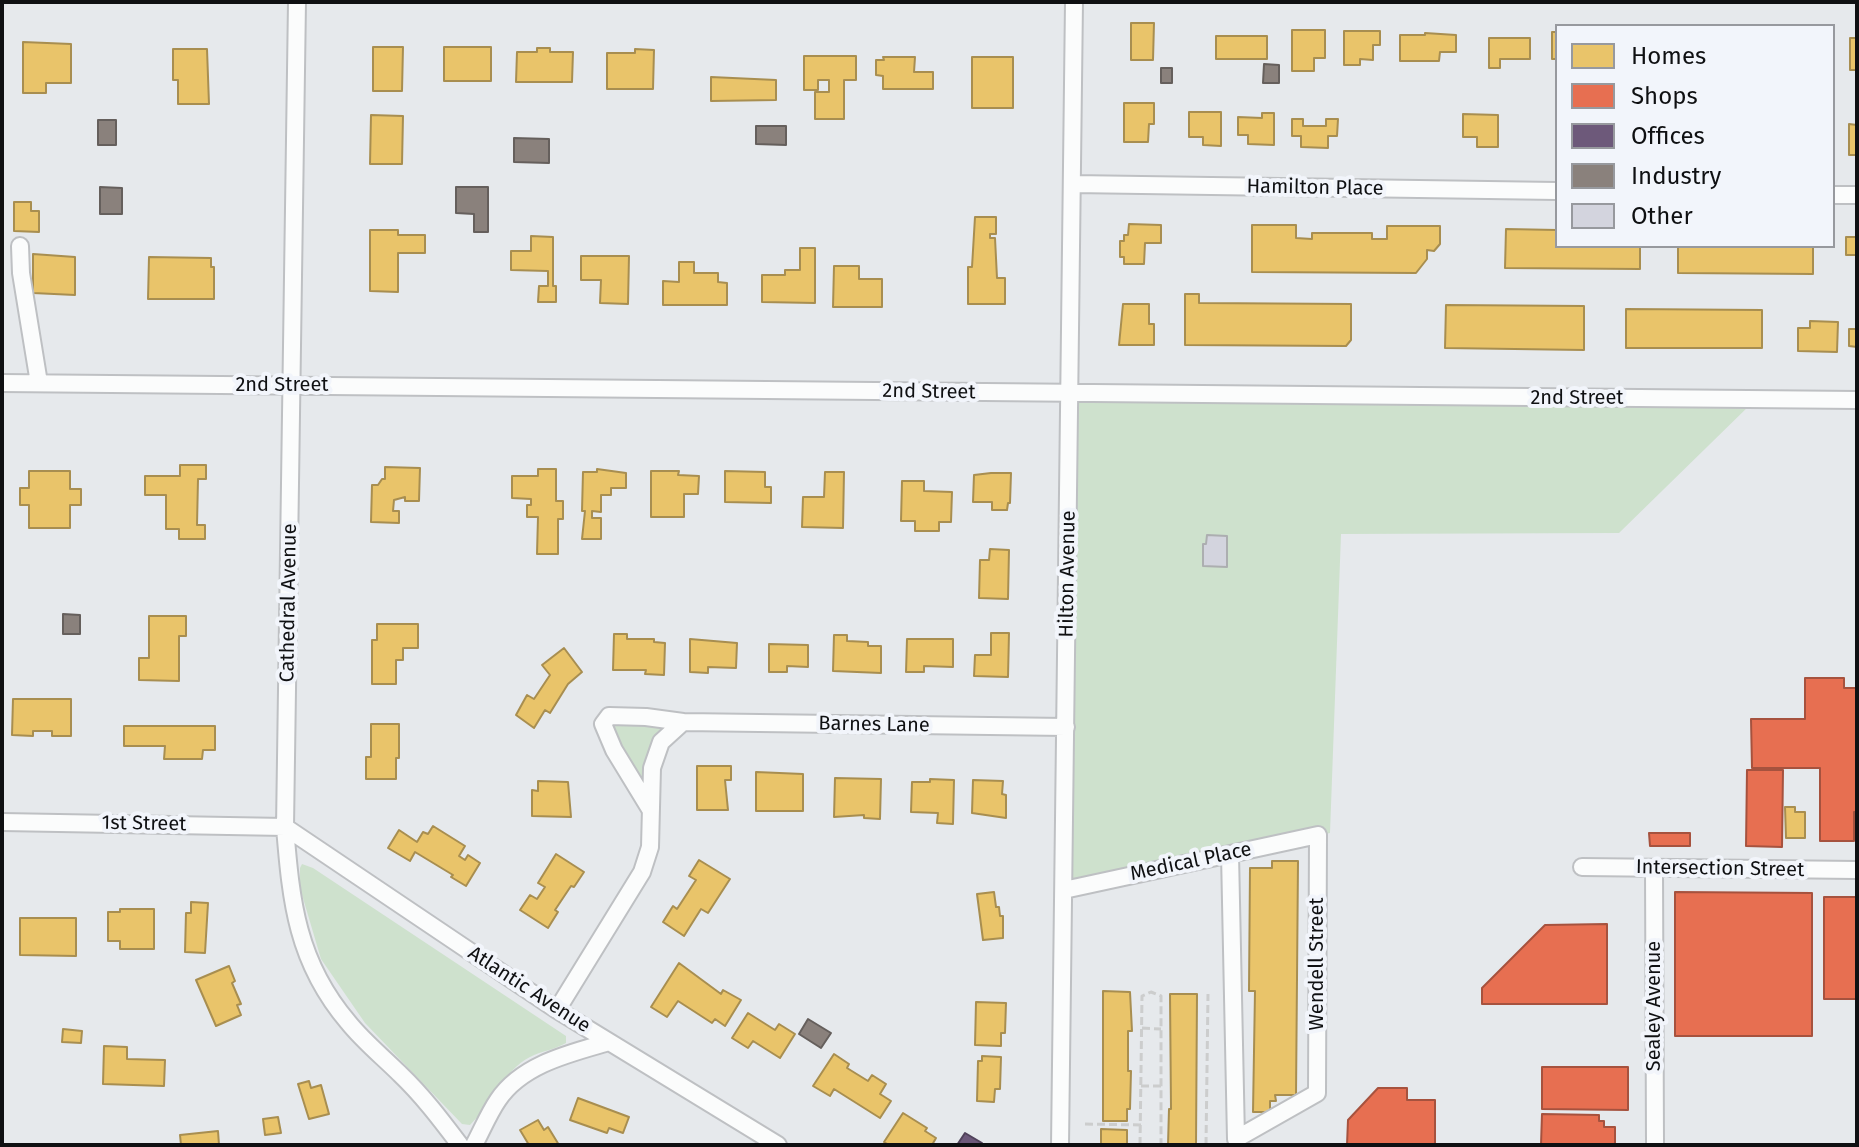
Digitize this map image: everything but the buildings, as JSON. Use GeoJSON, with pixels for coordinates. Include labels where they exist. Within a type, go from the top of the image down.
{"type":"FeatureCollection","features":[{"type":"Feature","properties":{"kind":"street","name":"Cathedral Avenue"},"geometry":{"type":"LineString","coordinates":[[297,2],[285,827],[294,913],[308,957],[321,984],[346,1021],[422,1097],[460,1145]]}},
{"type":"Feature","properties":{"kind":"street","name":"Hilton Avenue"},"geometry":{"type":"LineString","coordinates":[[1060,1145],[1074,2]]}},
{"type":"Feature","properties":{"kind":"street","name":"Hamilton Place"},"geometry":{"type":"LineString","coordinates":[[1073,184],[1555,191]]}},
{"type":"Feature","properties":{"kind":"street"},"geometry":{"type":"LineString","coordinates":[[1835,195],[1857,195]]}},
{"type":"Feature","properties":{"kind":"street"},"geometry":{"type":"LineString","coordinates":[[20,246],[21,273],[39,383]]}},
{"type":"Feature","properties":{"kind":"street","name":"2nd Street"},"geometry":{"type":"LineString","coordinates":[[2,383],[1857,400]]}},
{"type":"Feature","properties":{"kind":"street","name":"Barnes Lane"},"geometry":{"type":"LineString","coordinates":[[651,810],[614,750],[603,724],[609,716],[683,722],[1066,727]]}},
{"type":"Feature","properties":{"kind":"street"},"geometry":{"type":"LineString","coordinates":[[557,1010],[642,872],[650,847],[652,768],[661,742],[683,722]]}},
{"type":"Feature","properties":{"kind":"street","name":"1st Street"},"geometry":{"type":"LineString","coordinates":[[2,822],[285,827]]}},
{"type":"Feature","properties":{"kind":"street","name":"Atlantic Avenue"},"geometry":{"type":"LineString","coordinates":[[285,827],[557,1010],[778,1145]]}},
{"type":"Feature","properties":{"kind":"street","name":"Medical Place"},"geometry":{"type":"LineString","coordinates":[[1064,890],[1318,835]]}},
{"type":"Feature","properties":{"kind":"street","name":"Wendell Street"},"geometry":{"type":"LineString","coordinates":[[1230,854],[1236,1139],[1317,1093],[1318,835]]}},
{"type":"Feature","properties":{"kind":"street","name":"Intersection Street"},"geometry":{"type":"LineString","coordinates":[[1582,867],[1857,870]]}},
{"type":"Feature","properties":{"kind":"street","name":"Sealey Avenue"},"geometry":{"type":"LineString","coordinates":[[1654,868],[1655,1145]]}},
{"type":"Feature","properties":{"kind":"street"},"geometry":{"type":"LineString","coordinates":[[474,1145],[498,1099],[529,1072],[567,1054],[609,1042]]}},
{"type":"Feature","properties":{"kind":"path"},"geometry":{"type":"LineString","coordinates":[[1151,992],[1161,996],[1161,1029],[1160,1145],[1140,1145],[1142,996],[1151,992]]}},
{"type":"Feature","properties":{"kind":"path"},"geometry":{"type":"LineString","coordinates":[[1206,1145],[1208,994]]}},
{"type":"Feature","properties":{"kind":"path"},"geometry":{"type":"LineString","coordinates":[[1142,1028],[1161,1029]]}},
{"type":"Feature","properties":{"kind":"path"},"geometry":{"type":"LineString","coordinates":[[1141,1086],[1161,1086]]}},
{"type":"Feature","properties":{"kind":"path"},"geometry":{"type":"LineString","coordinates":[[1085,1124],[1141,1125]]}},
{"type":"Feature","properties":{"kind":"green space"},"geometry":{"type":"Polygon","coordinates":[[[1074,393],[1752,403],[1619,533],[1341,534],[1330,833],[1064,890],[1074,393]]]}},
{"type":"Feature","properties":{"kind":"green space"},"geometry":{"type":"Polygon","coordinates":[[[609,716],[683,722],[661,742],[651,810],[614,750],[609,716]]]}},
{"type":"Feature","properties":{"kind":"green space"},"geometry":{"type":"Polygon","coordinates":[[[302,864],[313,868],[566,1036],[566,1043],[521,1063],[470,1125],[462,1124],[365,1023],[321,959],[300,888],[302,864]]]}}]}
